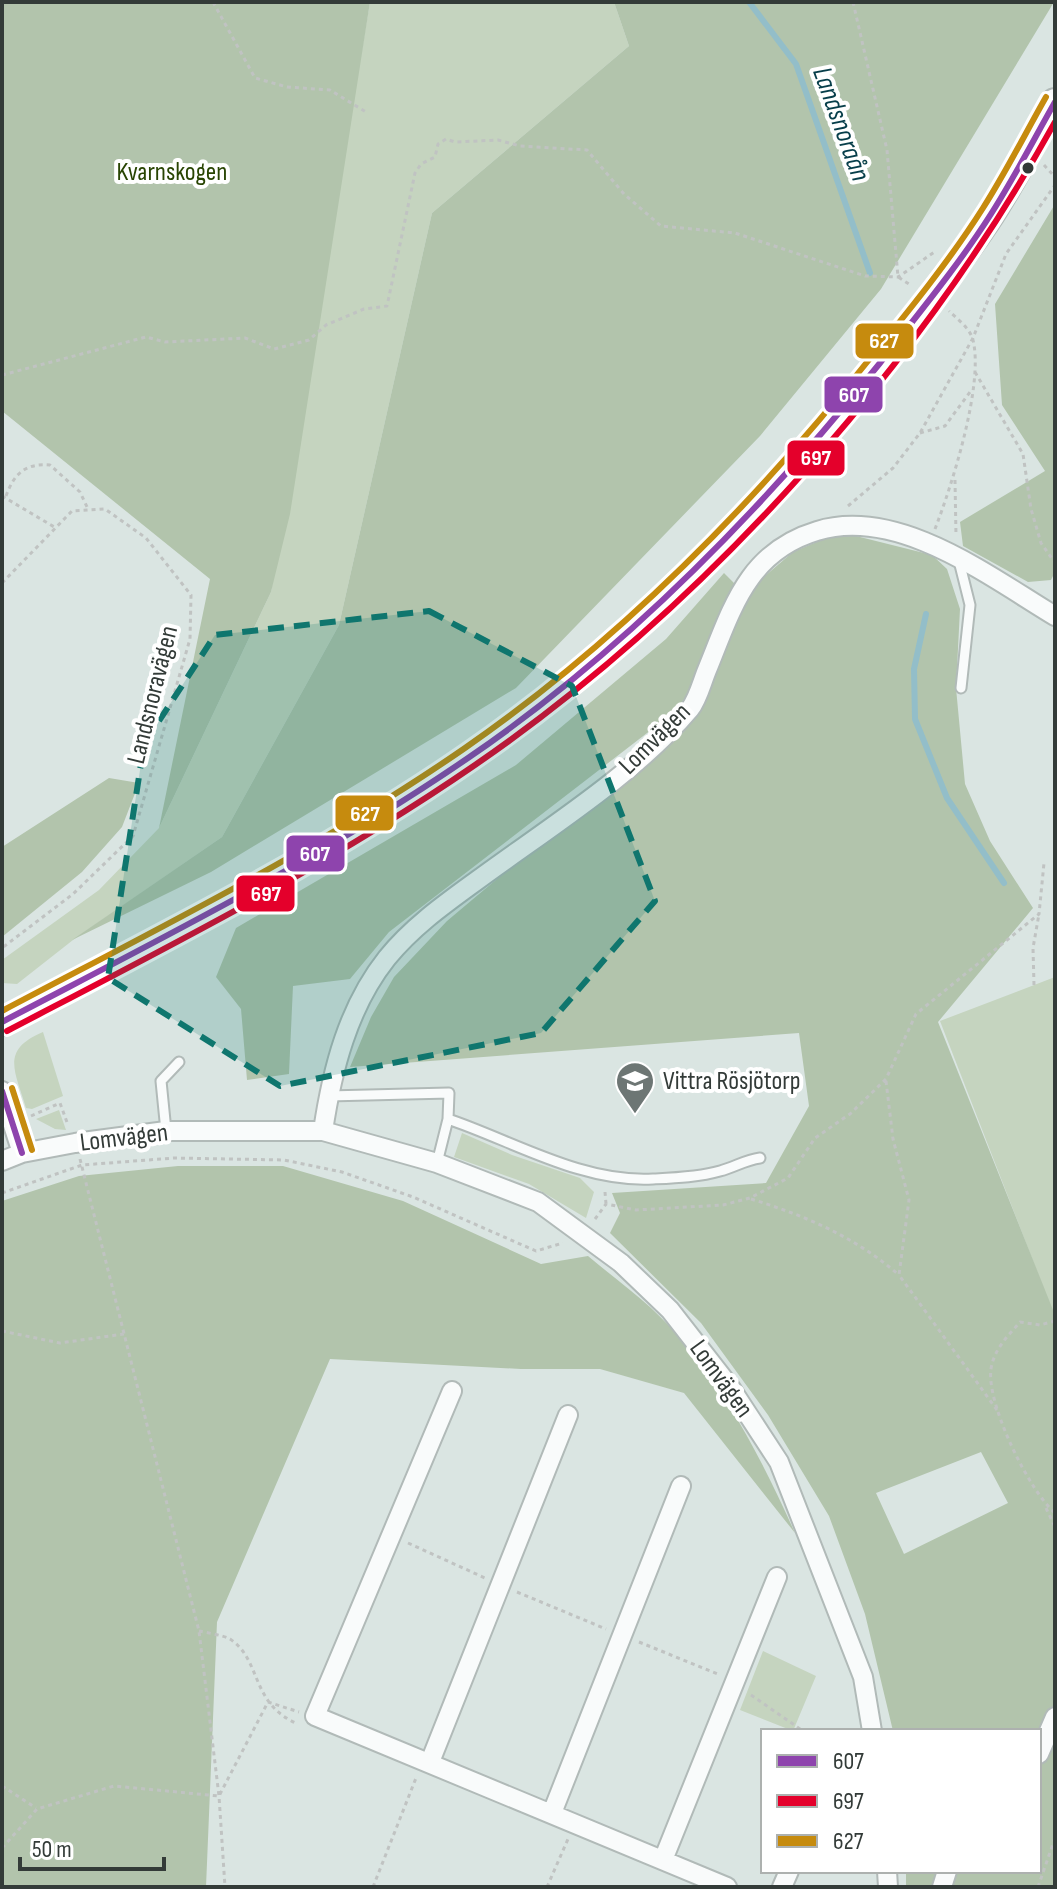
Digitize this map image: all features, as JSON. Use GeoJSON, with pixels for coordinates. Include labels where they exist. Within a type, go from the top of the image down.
{"type":"FeatureCollection","features":[{"type":"Feature","properties":{"kind":"main road"},"geometry":{"type":"LineString","coordinates":[[2,1022],[209,913],[398,803],[531,712],[675,591],[751,517],[806,455],[891,348],[992,213],[1055,102]]}},
{"type":"Feature","properties":{"kind":"street","name":"Lomvägen"},"geometry":{"type":"LineString","coordinates":[[323,1131],[328,1096],[356,1007],[386,959],[422,921],[618,777],[691,707],[737,598],[760,562],[786,543],[820,529],[860,527],[931,542],[1055,616]]}},
{"type":"Feature","properties":{"kind":"street"},"geometry":{"type":"LineString","coordinates":[[2,1091],[22,1153]]}},
{"type":"Feature","properties":{"kind":"street","name":"Lomvägen"},"geometry":{"type":"LineString","coordinates":[[2,1161],[22,1153],[75,1143],[166,1131],[323,1131],[437,1163],[538,1202],[621,1263],[670,1310],[730,1387],[779,1462],[863,1677],[872,1729]]}},
{"type":"Feature","properties":{"kind":"street"},"geometry":{"type":"LineString","coordinates":[[452,1391],[315,1716],[727,1887]]}},
{"type":"Feature","properties":{"kind":"street"},"geometry":{"type":"LineString","coordinates":[[427,1761],[568,1415]]}},
{"type":"Feature","properties":{"kind":"street"},"geometry":{"type":"LineString","coordinates":[[552,1813],[681,1486]]}},
{"type":"Feature","properties":{"kind":"street"},"geometry":{"type":"LineString","coordinates":[[663,1860],[777,1577]]}},
{"type":"Feature","properties":{"kind":"street"},"geometry":{"type":"LineString","coordinates":[[1041,1749],[1055,1717]]}},
{"type":"Feature","properties":{"kind":"lane"},"geometry":{"type":"LineString","coordinates":[[959,558],[970,605],[961,688]]}},
{"type":"Feature","properties":{"kind":"lane"},"geometry":{"type":"LineString","coordinates":[[166,1131],[161,1081],[179,1062]]}},
{"type":"Feature","properties":{"kind":"lane"},"geometry":{"type":"LineString","coordinates":[[328,1096],[449,1093],[448,1119],[437,1163]]}},
{"type":"Feature","properties":{"kind":"lane"},"geometry":{"type":"LineString","coordinates":[[448,1119],[556,1160],[611,1176],[651,1179],[718,1172],[738,1161],[760,1158]]}},
{"type":"Feature","properties":{"kind":"path"},"geometry":{"type":"LineString","coordinates":[[213,2],[255,78],[287,87],[330,90],[366,112]]}},
{"type":"Feature","properties":{"kind":"path"},"geometry":{"type":"LineString","coordinates":[[853,2],[887,150],[898,277]]}},
{"type":"Feature","properties":{"kind":"path"},"geometry":{"type":"LineString","coordinates":[[3,373],[146,337],[165,342],[245,338],[274,349],[309,340],[326,325],[364,309],[387,306],[415,173],[421,164],[435,157],[438,144],[446,139],[455,142],[498,140],[520,146],[587,150],[624,194],[661,226],[735,233],[865,276],[898,277],[912,286]]}},
{"type":"Feature","properties":{"kind":"path"},"geometry":{"type":"LineString","coordinates":[[820,529],[893,468],[920,433],[973,338],[1006,254],[1055,185]]}},
{"type":"Feature","properties":{"kind":"path"},"geometry":{"type":"LineString","coordinates":[[931,542],[955,472],[975,372],[973,338],[947,308]]}},
{"type":"Feature","properties":{"kind":"path"},"geometry":{"type":"LineString","coordinates":[[975,372],[1023,454],[1031,509],[1041,543],[1055,563]]}},
{"type":"Feature","properties":{"kind":"path"},"geometry":{"type":"LineString","coordinates":[[920,433],[945,426],[972,389]]}},
{"type":"Feature","properties":{"kind":"path"},"geometry":{"type":"LineString","coordinates":[[2,583],[56,528],[72,511],[88,510],[80,492],[50,465],[31,465],[21,471],[4,496],[56,528]]}},
{"type":"Feature","properties":{"kind":"path"},"geometry":{"type":"LineString","coordinates":[[955,472],[959,558]]}},
{"type":"Feature","properties":{"kind":"path","name":"Landsnoravägen"},"geometry":{"type":"LineString","coordinates":[[2,948],[73,894],[133,836],[190,639],[191,595],[146,538],[105,509],[88,510]]}},
{"type":"Feature","properties":{"kind":"path"},"geometry":{"type":"LineString","coordinates":[[1034,985],[1033,948],[1044,863]]}},
{"type":"Feature","properties":{"kind":"path"},"geometry":{"type":"LineString","coordinates":[[606,1204],[636,1210],[723,1205],[750,1198],[788,1178],[815,1138],[850,1114],[886,1079],[916,1014],[1039,914]]}},
{"type":"Feature","properties":{"kind":"path"},"geometry":{"type":"LineString","coordinates":[[886,1079],[893,1139],[909,1200],[899,1275]]}},
{"type":"Feature","properties":{"kind":"path"},"geometry":{"type":"LineString","coordinates":[[12,1124],[60,1103],[82,1165],[199,1631],[219,1796],[225,1887]]}},
{"type":"Feature","properties":{"kind":"path"},"geometry":{"type":"LineString","coordinates":[[2,1193],[82,1165],[174,1158],[284,1160],[342,1172],[413,1197],[536,1251],[568,1241]]}},
{"type":"Feature","properties":{"kind":"path"},"geometry":{"type":"LineString","coordinates":[[593,1222],[606,1204],[605,1192]]}},
{"type":"Feature","properties":{"kind":"path"},"geometry":{"type":"LineString","coordinates":[[750,1198],[810,1218],[874,1254],[899,1275],[997,1410],[1055,1527]]}},
{"type":"Feature","properties":{"kind":"path"},"geometry":{"type":"LineString","coordinates":[[997,1410],[991,1368],[999,1346],[1020,1322],[1040,1325],[1055,1321]]}},
{"type":"Feature","properties":{"kind":"path"},"geometry":{"type":"LineString","coordinates":[[2,1331],[60,1343],[124,1334]]}},
{"type":"Feature","properties":{"kind":"path"},"geometry":{"type":"LineString","coordinates":[[1045,1505],[1055,1513]]}},
{"type":"Feature","properties":{"kind":"path"},"geometry":{"type":"LineString","coordinates":[[391,1536],[501,1585],[735,1681],[770,1711],[800,1729]]}},
{"type":"Feature","properties":{"kind":"path"},"geometry":{"type":"LineString","coordinates":[[199,1631],[230,1640],[250,1666],[268,1702],[315,1716]]}},
{"type":"Feature","properties":{"kind":"path"},"geometry":{"type":"LineString","coordinates":[[219,1796],[268,1702]]}},
{"type":"Feature","properties":{"kind":"path"},"geometry":{"type":"LineString","coordinates":[[373,1887],[427,1761]]}},
{"type":"Feature","properties":{"kind":"path"},"geometry":{"type":"LineString","coordinates":[[2,1786],[37,1809]]}},
{"type":"Feature","properties":{"kind":"path"},"geometry":{"type":"LineString","coordinates":[[2,1848],[37,1809],[114,1786],[219,1796]]}},
{"type":"Feature","properties":{"kind":"path"},"geometry":{"type":"LineString","coordinates":[[547,1887],[575,1823]]}},
{"type":"Feature","properties":{"kind":"path"},"geometry":{"type":"LineString","coordinates":[[1038,1887],[1055,1838]]}},
{"type":"Feature","properties":{"kind":"highlighted area"},"geometry":{"type":"Polygon","coordinates":[[[429,611],[572,686],[655,901],[541,1033],[280,1086],[108,978],[144,744],[215,635],[429,611]]]}},
{"type":"Feature","properties":{"kind":"green space","name":"Kvarnskogen"},"geometry":{"type":"Polygon","coordinates":[[[2,2],[370,2],[290,514],[271,592],[159,828],[210,579],[2,411],[2,2]]]}},
{"type":"Feature","properties":{"kind":"green space"},"geometry":{"type":"Polygon","coordinates":[[[370,2],[614,2],[629,46],[432,213],[339,625],[222,837],[73,940],[17,984],[2,983],[2,960],[99,890],[159,828],[271,592],[370,2]]]}},
{"type":"Feature","properties":{"kind":"green space"},"geometry":{"type":"Polygon","coordinates":[[[614,2],[1054,2],[881,289],[760,436],[516,688],[211,872],[72,940],[222,837],[339,625],[432,213],[629,46],[614,2]]]}},
{"type":"Feature","properties":{"kind":"green space"},"geometry":{"type":"Polygon","coordinates":[[[1055,204],[1055,572],[1051,580],[1028,582],[963,546],[960,522],[1045,471],[1002,405],[995,304],[1055,204]]]}},
{"type":"Feature","properties":{"kind":"green space"},"geometry":{"type":"Polygon","coordinates":[[[840,532],[932,555],[947,569],[960,609],[956,688],[965,784],[990,841],[1033,908],[938,1022],[1055,1315],[1055,1887],[906,1887],[906,1873],[1041,1873],[1041,1729],[893,1729],[865,1614],[829,1516],[768,1415],[701,1323],[610,1233],[620,1213],[612,1193],[766,1183],[809,1106],[799,1033],[350,1067],[371,1017],[394,977],[447,921],[699,709],[739,604],[759,581],[793,552],[840,532]],[[981,1452],[876,1493],[904,1554],[1008,1503],[981,1452]]]}},
{"type":"Feature","properties":{"kind":"green space"},"geometry":{"type":"Polygon","coordinates":[[[724,573],[735,584],[698,682],[673,713],[389,932],[350,979],[293,986],[289,1074],[247,1080],[241,1009],[216,977],[236,928],[516,765],[666,639],[724,573]]]}},
{"type":"Feature","properties":{"kind":"green space"},"geometry":{"type":"Polygon","coordinates":[[[109,778],[139,783],[122,827],[82,872],[2,937],[2,847],[109,778]]]}},
{"type":"Feature","properties":{"kind":"green space"},"geometry":{"type":"Polygon","coordinates":[[[1055,977],[1055,1314],[1054,1315],[940,1021],[1055,977]]]}},
{"type":"Feature","properties":{"kind":"green space"},"geometry":{"type":"Polygon","coordinates":[[[43,1032],[63,1096],[32,1109],[26,1108],[15,1072],[16,1054],[29,1039],[43,1032]]]}},
{"type":"Feature","properties":{"kind":"green space"},"geometry":{"type":"Polygon","coordinates":[[[59,1110],[66,1130],[55,1129],[36,1119],[59,1110]]]}},
{"type":"Feature","properties":{"kind":"green space"},"geometry":{"type":"Polygon","coordinates":[[[462,1133],[512,1155],[580,1178],[594,1192],[586,1218],[529,1184],[454,1157],[462,1133]]]}},
{"type":"Feature","properties":{"kind":"green space"},"geometry":{"type":"Polygon","coordinates":[[[178,1166],[283,1166],[403,1201],[541,1264],[588,1256],[650,1307],[695,1356],[750,1442],[795,1533],[684,1393],[600,1369],[521,1369],[330,1359],[217,1622],[206,1887],[2,1887],[2,1201],[79,1176],[178,1166]]]}},
{"type":"Feature","properties":{"kind":"green space"},"geometry":{"type":"Polygon","coordinates":[[[763,1651],[816,1676],[794,1729],[740,1710],[763,1651]]]}},
{"type":"Feature","properties":{"kind":"waterway","name":"Landsnoraån"},"geometry":{"type":"LineString","coordinates":[[749,2],[796,64],[870,273]]}},
{"type":"Feature","properties":{"kind":"waterway"},"geometry":{"type":"LineString","coordinates":[[926,614],[914,669],[915,719],[947,798],[1004,883]]}},
{"type":"Feature","properties":{"kind":"transit line","name":"627"},"geometry":{"type":"LineString","coordinates":[[2,1011],[296,854],[410,785],[522,706],[631,616],[683,567],[781,464],[901,320],[983,208],[1046,97]]}},
{"type":"Feature","properties":{"kind":"transit line","name":"607"},"geometry":{"type":"LineString","coordinates":[[2,1022],[239,897],[412,795],[526,716],[636,625],[739,525],[880,363],[978,233],[1008,187],[1055,102]]}},
{"type":"Feature","properties":{"kind":"transit line","name":"697"},"geometry":{"type":"LineString","coordinates":[[7,1031],[245,905],[362,838],[475,765],[560,702],[644,632],[724,556],[801,476],[873,391],[940,303],[1001,213],[1055,122]]}},
{"type":"Feature","properties":{"kind":"transit line","name":"627"},"geometry":{"type":"LineString","coordinates":[[12,1088],[32,1150]]}},
{"type":"Feature","properties":{"kind":"transit line","name":"607"},"geometry":{"type":"LineString","coordinates":[[2,1091],[22,1153]]}},
{"type":"Feature","properties":{"kind":"place","name":"Vittra Rösjötorp"},"geometry":{"type":"Point","coordinates":[635,1115]}}]}
